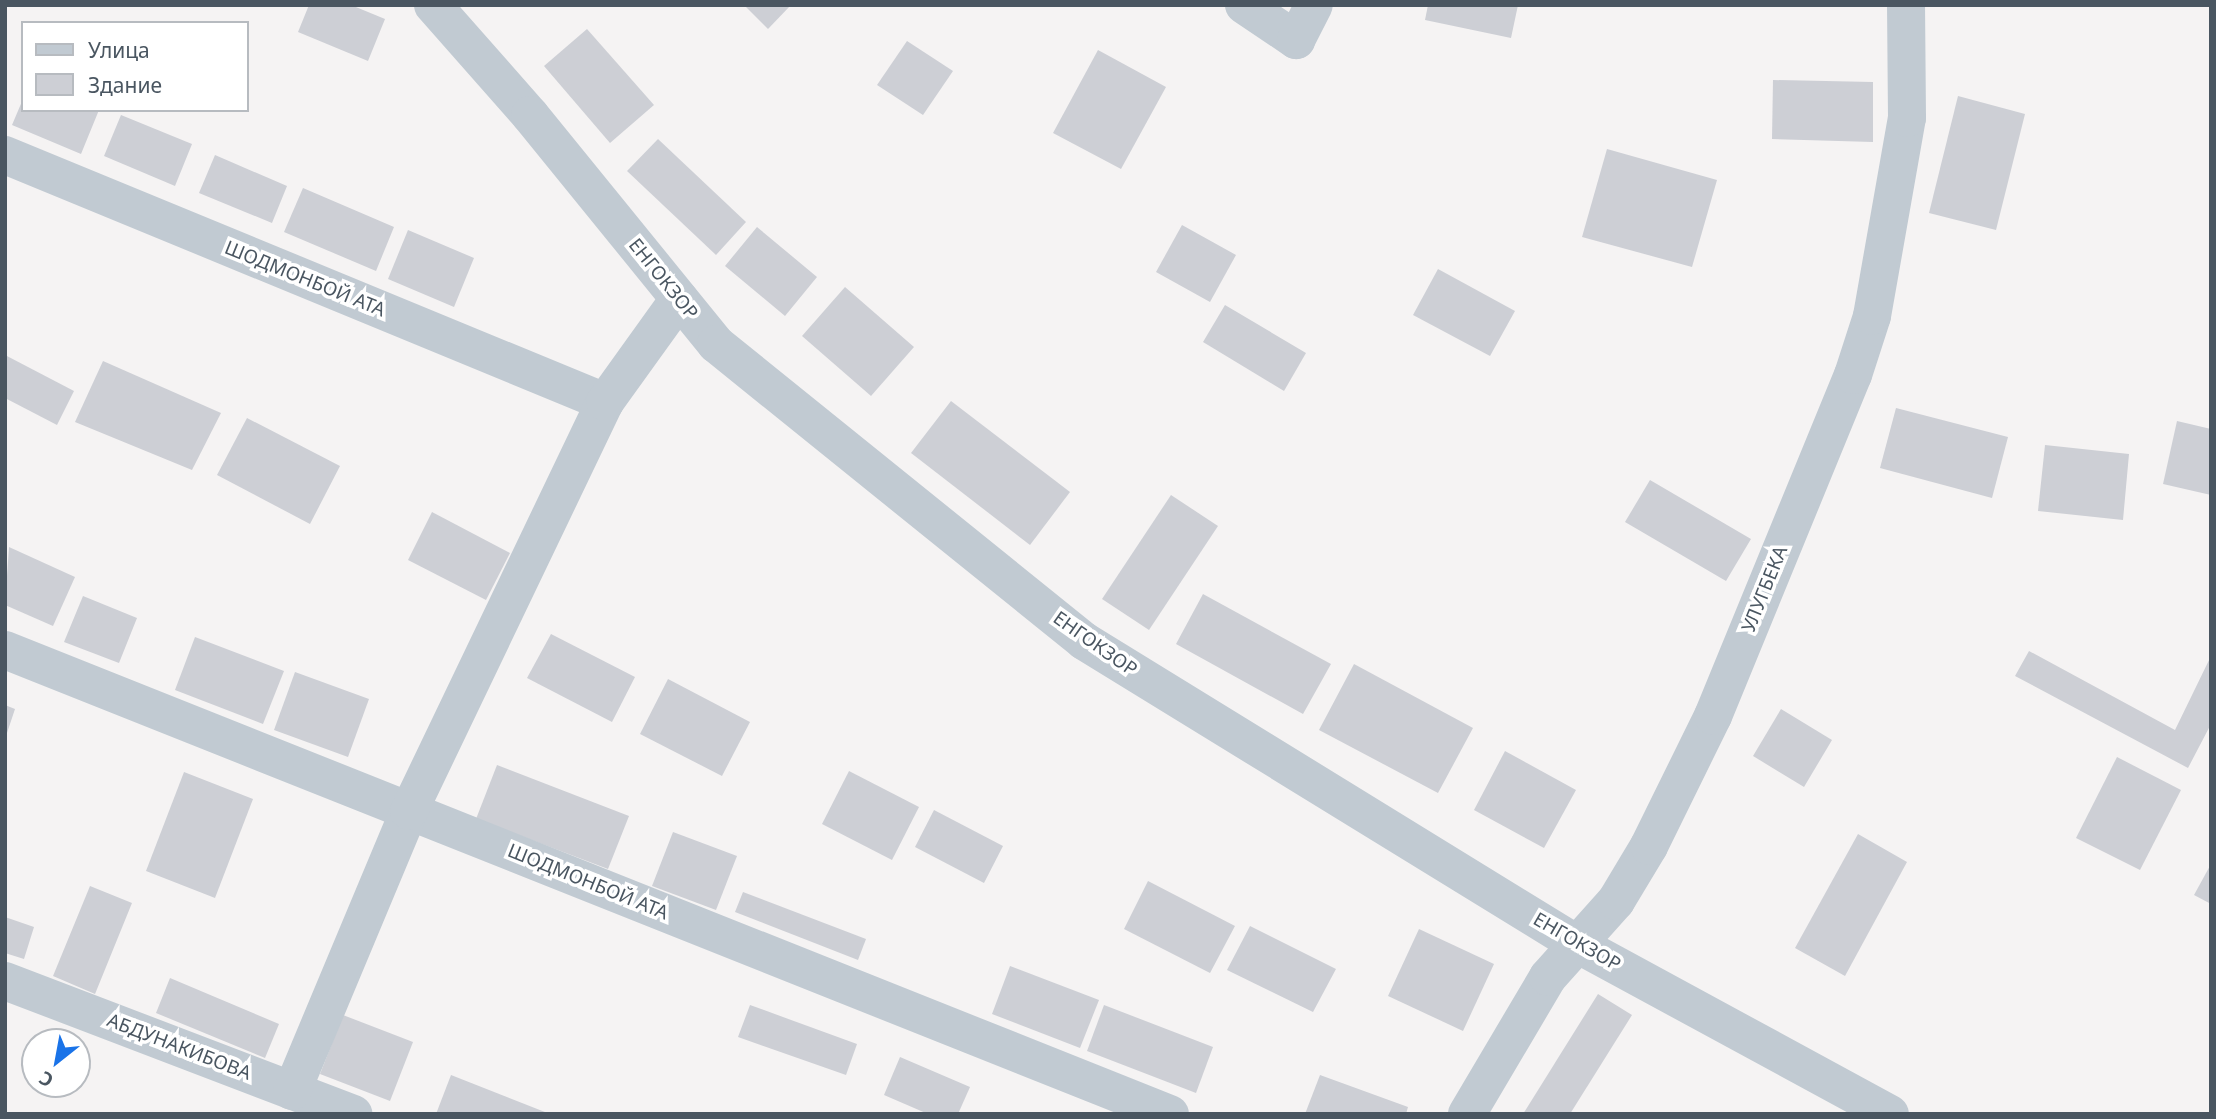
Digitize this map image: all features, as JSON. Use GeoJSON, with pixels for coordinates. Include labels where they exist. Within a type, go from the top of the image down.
{"type":"FeatureCollection","features":[{"type":"Feature","properties":{"kind":"street","name":"ЕНГОКЗОР"},"geometry":{"type":"LineString","coordinates":[[433,5],[530,115],[716,344],[1084,641],[1577,944],[1890,1114]]}},
{"type":"Feature","properties":{"kind":"street"},"geometry":{"type":"LineString","coordinates":[[1244,5],[1296,40],[1314,5]]}},
{"type":"Feature","properties":{"kind":"street","name":"УЛУГБЕКА"},"geometry":{"type":"LineString","coordinates":[[1467,1114],[1548,977],[1616,901],[1649,846],[1713,716],[1853,375],[1872,316],[1905,132],[1906,5]]}},
{"type":"Feature","properties":{"kind":"street","name":"ШОДМОНБОЙ АТА"},"geometry":{"type":"LineString","coordinates":[[5,155],[605,402]]}},
{"type":"Feature","properties":{"kind":"street"},"geometry":{"type":"LineString","coordinates":[[292,1091],[409,811],[605,402],[679,299]]}},
{"type":"Feature","properties":{"kind":"street","name":"ШОДМОНБОЙ АТА"},"geometry":{"type":"LineString","coordinates":[[5,650],[1170,1114]]}},
{"type":"Feature","properties":{"kind":"street","name":"АБДУНАКИБОВА"},"geometry":{"type":"LineString","coordinates":[[5,981],[353,1114]]}},
{"type":"Feature","properties":{"kind":"building"},"geometry":{"type":"Polygon","coordinates":[[[309,5],[351,5],[385,19],[368,61],[298,32],[309,5]]]}},
{"type":"Feature","properties":{"kind":"building"},"geometry":{"type":"Polygon","coordinates":[[[744,5],[791,5],[768,29],[744,5]]]}},
{"type":"Feature","properties":{"kind":"building"},"geometry":{"type":"Polygon","coordinates":[[[1428,5],[1518,5],[1511,38],[1425,20],[1428,5]]]}},
{"type":"Feature","properties":{"kind":"building"},"geometry":{"type":"Polygon","coordinates":[[[587,29],[654,105],[610,143],[544,66],[587,29]]]}},
{"type":"Feature","properties":{"kind":"building"},"geometry":{"type":"Polygon","coordinates":[[[907,41],[953,71],[923,115],[877,85],[907,41]]]}},
{"type":"Feature","properties":{"kind":"building"},"geometry":{"type":"Polygon","coordinates":[[[1098,50],[1166,87],[1121,169],[1053,133],[1098,50]]]}},
{"type":"Feature","properties":{"kind":"building"},"geometry":{"type":"Polygon","coordinates":[[[1773,80],[1873,82],[1873,142],[1772,139],[1773,80]]]}},
{"type":"Feature","properties":{"kind":"building"},"geometry":{"type":"Polygon","coordinates":[[[1958,96],[2025,114],[1996,230],[1929,213],[1958,96]]]}},
{"type":"Feature","properties":{"kind":"building"},"geometry":{"type":"Polygon","coordinates":[[[21,104],[21,112],[98,112],[81,154],[12,125],[21,104]]]}},
{"type":"Feature","properties":{"kind":"building"},"geometry":{"type":"Polygon","coordinates":[[[121,115],[192,144],[175,186],[104,156],[121,115]]]}},
{"type":"Feature","properties":{"kind":"building"},"geometry":{"type":"Polygon","coordinates":[[[658,139],[746,222],[716,255],[627,171],[658,139]]]}},
{"type":"Feature","properties":{"kind":"building"},"geometry":{"type":"Polygon","coordinates":[[[1607,149],[1717,180],[1692,267],[1582,237],[1607,149]]]}},
{"type":"Feature","properties":{"kind":"building"},"geometry":{"type":"Polygon","coordinates":[[[215,155],[287,186],[272,223],[199,193],[215,155]]]}},
{"type":"Feature","properties":{"kind":"building"},"geometry":{"type":"Polygon","coordinates":[[[303,188],[394,227],[376,271],[284,232],[303,188]]]}},
{"type":"Feature","properties":{"kind":"building"},"geometry":{"type":"Polygon","coordinates":[[[1182,225],[1236,255],[1210,302],[1156,272],[1182,225]]]}},
{"type":"Feature","properties":{"kind":"building"},"geometry":{"type":"Polygon","coordinates":[[[757,227],[817,277],[785,316],[725,266],[757,227]]]}},
{"type":"Feature","properties":{"kind":"building"},"geometry":{"type":"Polygon","coordinates":[[[408,230],[474,258],[454,307],[388,279],[408,230]]]}},
{"type":"Feature","properties":{"kind":"building"},"geometry":{"type":"Polygon","coordinates":[[[1438,269],[1515,311],[1490,356],[1413,315],[1438,269]]]}},
{"type":"Feature","properties":{"kind":"building"},"geometry":{"type":"Polygon","coordinates":[[[845,287],[914,347],[871,396],[802,336],[845,287]]]}},
{"type":"Feature","properties":{"kind":"building"},"geometry":{"type":"Polygon","coordinates":[[[1225,305],[1306,353],[1284,391],[1203,342],[1225,305]]]}},
{"type":"Feature","properties":{"kind":"building"},"geometry":{"type":"Polygon","coordinates":[[[5,355],[74,391],[57,425],[5,398],[5,355]]]}},
{"type":"Feature","properties":{"kind":"building"},"geometry":{"type":"Polygon","coordinates":[[[103,361],[221,413],[192,470],[75,422],[103,361]]]}},
{"type":"Feature","properties":{"kind":"building"},"geometry":{"type":"Polygon","coordinates":[[[951,401],[1070,492],[1030,545],[911,453],[951,401]]]}},
{"type":"Feature","properties":{"kind":"building"},"geometry":{"type":"Polygon","coordinates":[[[1896,408],[2008,437],[1992,498],[1880,468],[1896,408]]]}},
{"type":"Feature","properties":{"kind":"building"},"geometry":{"type":"Polygon","coordinates":[[[247,418],[340,466],[310,524],[217,475],[247,418]]]}},
{"type":"Feature","properties":{"kind":"building"},"geometry":{"type":"Polygon","coordinates":[[[2177,421],[2211,429],[2211,495],[2163,484],[2177,421]]]}},
{"type":"Feature","properties":{"kind":"building"},"geometry":{"type":"Polygon","coordinates":[[[2045,445],[2129,454],[2123,520],[2038,511],[2045,445]]]}},
{"type":"Feature","properties":{"kind":"building"},"geometry":{"type":"Polygon","coordinates":[[[1650,480],[1751,539],[1726,581],[1625,522],[1650,480]]]}},
{"type":"Feature","properties":{"kind":"building"},"geometry":{"type":"Polygon","coordinates":[[[1171,495],[1218,526],[1149,630],[1102,599],[1171,495]]]}},
{"type":"Feature","properties":{"kind":"building"},"geometry":{"type":"Polygon","coordinates":[[[432,512],[510,553],[486,600],[408,560],[432,512]]]}},
{"type":"Feature","properties":{"kind":"building"},"geometry":{"type":"Polygon","coordinates":[[[9,547],[75,577],[53,626],[5,605],[9,547]]]}},
{"type":"Feature","properties":{"kind":"building"},"geometry":{"type":"Polygon","coordinates":[[[1203,594],[1331,664],[1303,714],[1176,644],[1203,594]]]}},
{"type":"Feature","properties":{"kind":"building"},"geometry":{"type":"Polygon","coordinates":[[[83,596],[137,618],[119,663],[64,642],[83,596]]]}},
{"type":"Feature","properties":{"kind":"building"},"geometry":{"type":"Polygon","coordinates":[[[551,634],[635,677],[612,722],[527,678],[551,634]]]}},
{"type":"Feature","properties":{"kind":"building"},"geometry":{"type":"Polygon","coordinates":[[[195,637],[284,671],[263,724],[175,690],[195,637]]]}},
{"type":"Feature","properties":{"kind":"building"},"geometry":{"type":"Polygon","coordinates":[[[2029,651],[2175,730],[2211,656],[2211,724],[2188,768],[2015,676],[2029,651]]]}},
{"type":"Feature","properties":{"kind":"building"},"geometry":{"type":"Polygon","coordinates":[[[1354,664],[1473,728],[1438,793],[1319,730],[1354,664]]]}},
{"type":"Feature","properties":{"kind":"building"},"geometry":{"type":"Polygon","coordinates":[[[295,672],[369,699],[348,757],[274,730],[295,672]]]}},
{"type":"Feature","properties":{"kind":"building"},"geometry":{"type":"Polygon","coordinates":[[[668,679],[750,722],[722,776],[640,734],[668,679]]]}},
{"type":"Feature","properties":{"kind":"building"},"geometry":{"type":"Polygon","coordinates":[[[5,705],[15,709],[6,736],[5,736],[5,705]]]}},
{"type":"Feature","properties":{"kind":"building"},"geometry":{"type":"Polygon","coordinates":[[[1781,709],[1832,740],[1804,787],[1753,756],[1781,709]]]}},
{"type":"Feature","properties":{"kind":"building"},"geometry":{"type":"Polygon","coordinates":[[[1505,751],[1576,790],[1544,848],[1474,810],[1505,751]]]}},
{"type":"Feature","properties":{"kind":"building"},"geometry":{"type":"Polygon","coordinates":[[[2117,757],[2181,790],[2140,870],[2076,838],[2117,757]]]}},
{"type":"Feature","properties":{"kind":"building"},"geometry":{"type":"Polygon","coordinates":[[[497,765],[629,816],[608,869],[476,819],[497,765]]]}},
{"type":"Feature","properties":{"kind":"building"},"geometry":{"type":"Polygon","coordinates":[[[849,771],[919,807],[892,860],[822,824],[849,771]]]}},
{"type":"Feature","properties":{"kind":"building"},"geometry":{"type":"Polygon","coordinates":[[[184,772],[253,799],[215,898],[146,871],[184,772]]]}},
{"type":"Feature","properties":{"kind":"building"},"geometry":{"type":"Polygon","coordinates":[[[934,810],[1003,846],[984,883],[915,847],[934,810]]]}},
{"type":"Feature","properties":{"kind":"building"},"geometry":{"type":"Polygon","coordinates":[[[673,832],[737,856],[716,910],[652,886],[673,832]]]}},
{"type":"Feature","properties":{"kind":"building"},"geometry":{"type":"Polygon","coordinates":[[[1858,834],[1907,862],[1845,976],[1795,948],[1858,834]]]}},
{"type":"Feature","properties":{"kind":"building"},"geometry":{"type":"Polygon","coordinates":[[[2211,864],[2211,904],[2194,895],[2211,864]]]}},
{"type":"Feature","properties":{"kind":"building"},"geometry":{"type":"Polygon","coordinates":[[[1148,881],[1235,926],[1210,973],[1124,929],[1148,881]]]}},
{"type":"Feature","properties":{"kind":"building"},"geometry":{"type":"Polygon","coordinates":[[[90,886],[132,903],[95,994],[53,976],[90,886]]]}},
{"type":"Feature","properties":{"kind":"building"},"geometry":{"type":"Polygon","coordinates":[[[743,892],[866,939],[858,960],[735,912],[743,892]]]}},
{"type":"Feature","properties":{"kind":"building"},"geometry":{"type":"Polygon","coordinates":[[[5,917],[34,927],[24,959],[5,953],[5,917]]]}},
{"type":"Feature","properties":{"kind":"building"},"geometry":{"type":"Polygon","coordinates":[[[1250,926],[1336,969],[1313,1012],[1227,970],[1250,926]]]}},
{"type":"Feature","properties":{"kind":"building"},"geometry":{"type":"Polygon","coordinates":[[[1419,929],[1494,964],[1463,1031],[1388,996],[1419,929]]]}},
{"type":"Feature","properties":{"kind":"building"},"geometry":{"type":"Polygon","coordinates":[[[1010,966],[1099,1000],[1080,1048],[992,1014],[1010,966]]]}},
{"type":"Feature","properties":{"kind":"building"},"geometry":{"type":"Polygon","coordinates":[[[170,978],[279,1024],[265,1058],[156,1013],[170,978]]]}},
{"type":"Feature","properties":{"kind":"building"},"geometry":{"type":"Polygon","coordinates":[[[1598,994],[1632,1015],[1570,1114],[1523,1114],[1598,994]]]}},
{"type":"Feature","properties":{"kind":"building"},"geometry":{"type":"Polygon","coordinates":[[[750,1005],[857,1044],[846,1075],[738,1037],[750,1005]]]}},
{"type":"Feature","properties":{"kind":"building"},"geometry":{"type":"Polygon","coordinates":[[[1104,1005],[1213,1047],[1196,1093],[1087,1051],[1104,1005]]]}},
{"type":"Feature","properties":{"kind":"building"},"geometry":{"type":"Polygon","coordinates":[[[343,1015],[413,1042],[390,1101],[320,1074],[343,1015]]]}},
{"type":"Feature","properties":{"kind":"building"},"geometry":{"type":"Polygon","coordinates":[[[900,1057],[970,1087],[958,1114],[928,1114],[884,1095],[900,1057]]]}},
{"type":"Feature","properties":{"kind":"building"},"geometry":{"type":"Polygon","coordinates":[[[451,1075],[550,1114],[436,1114],[451,1075]]]}},
{"type":"Feature","properties":{"kind":"building"},"geometry":{"type":"Polygon","coordinates":[[[1320,1075],[1408,1107],[1406,1114],[1305,1114],[1320,1075]]]}}]}
